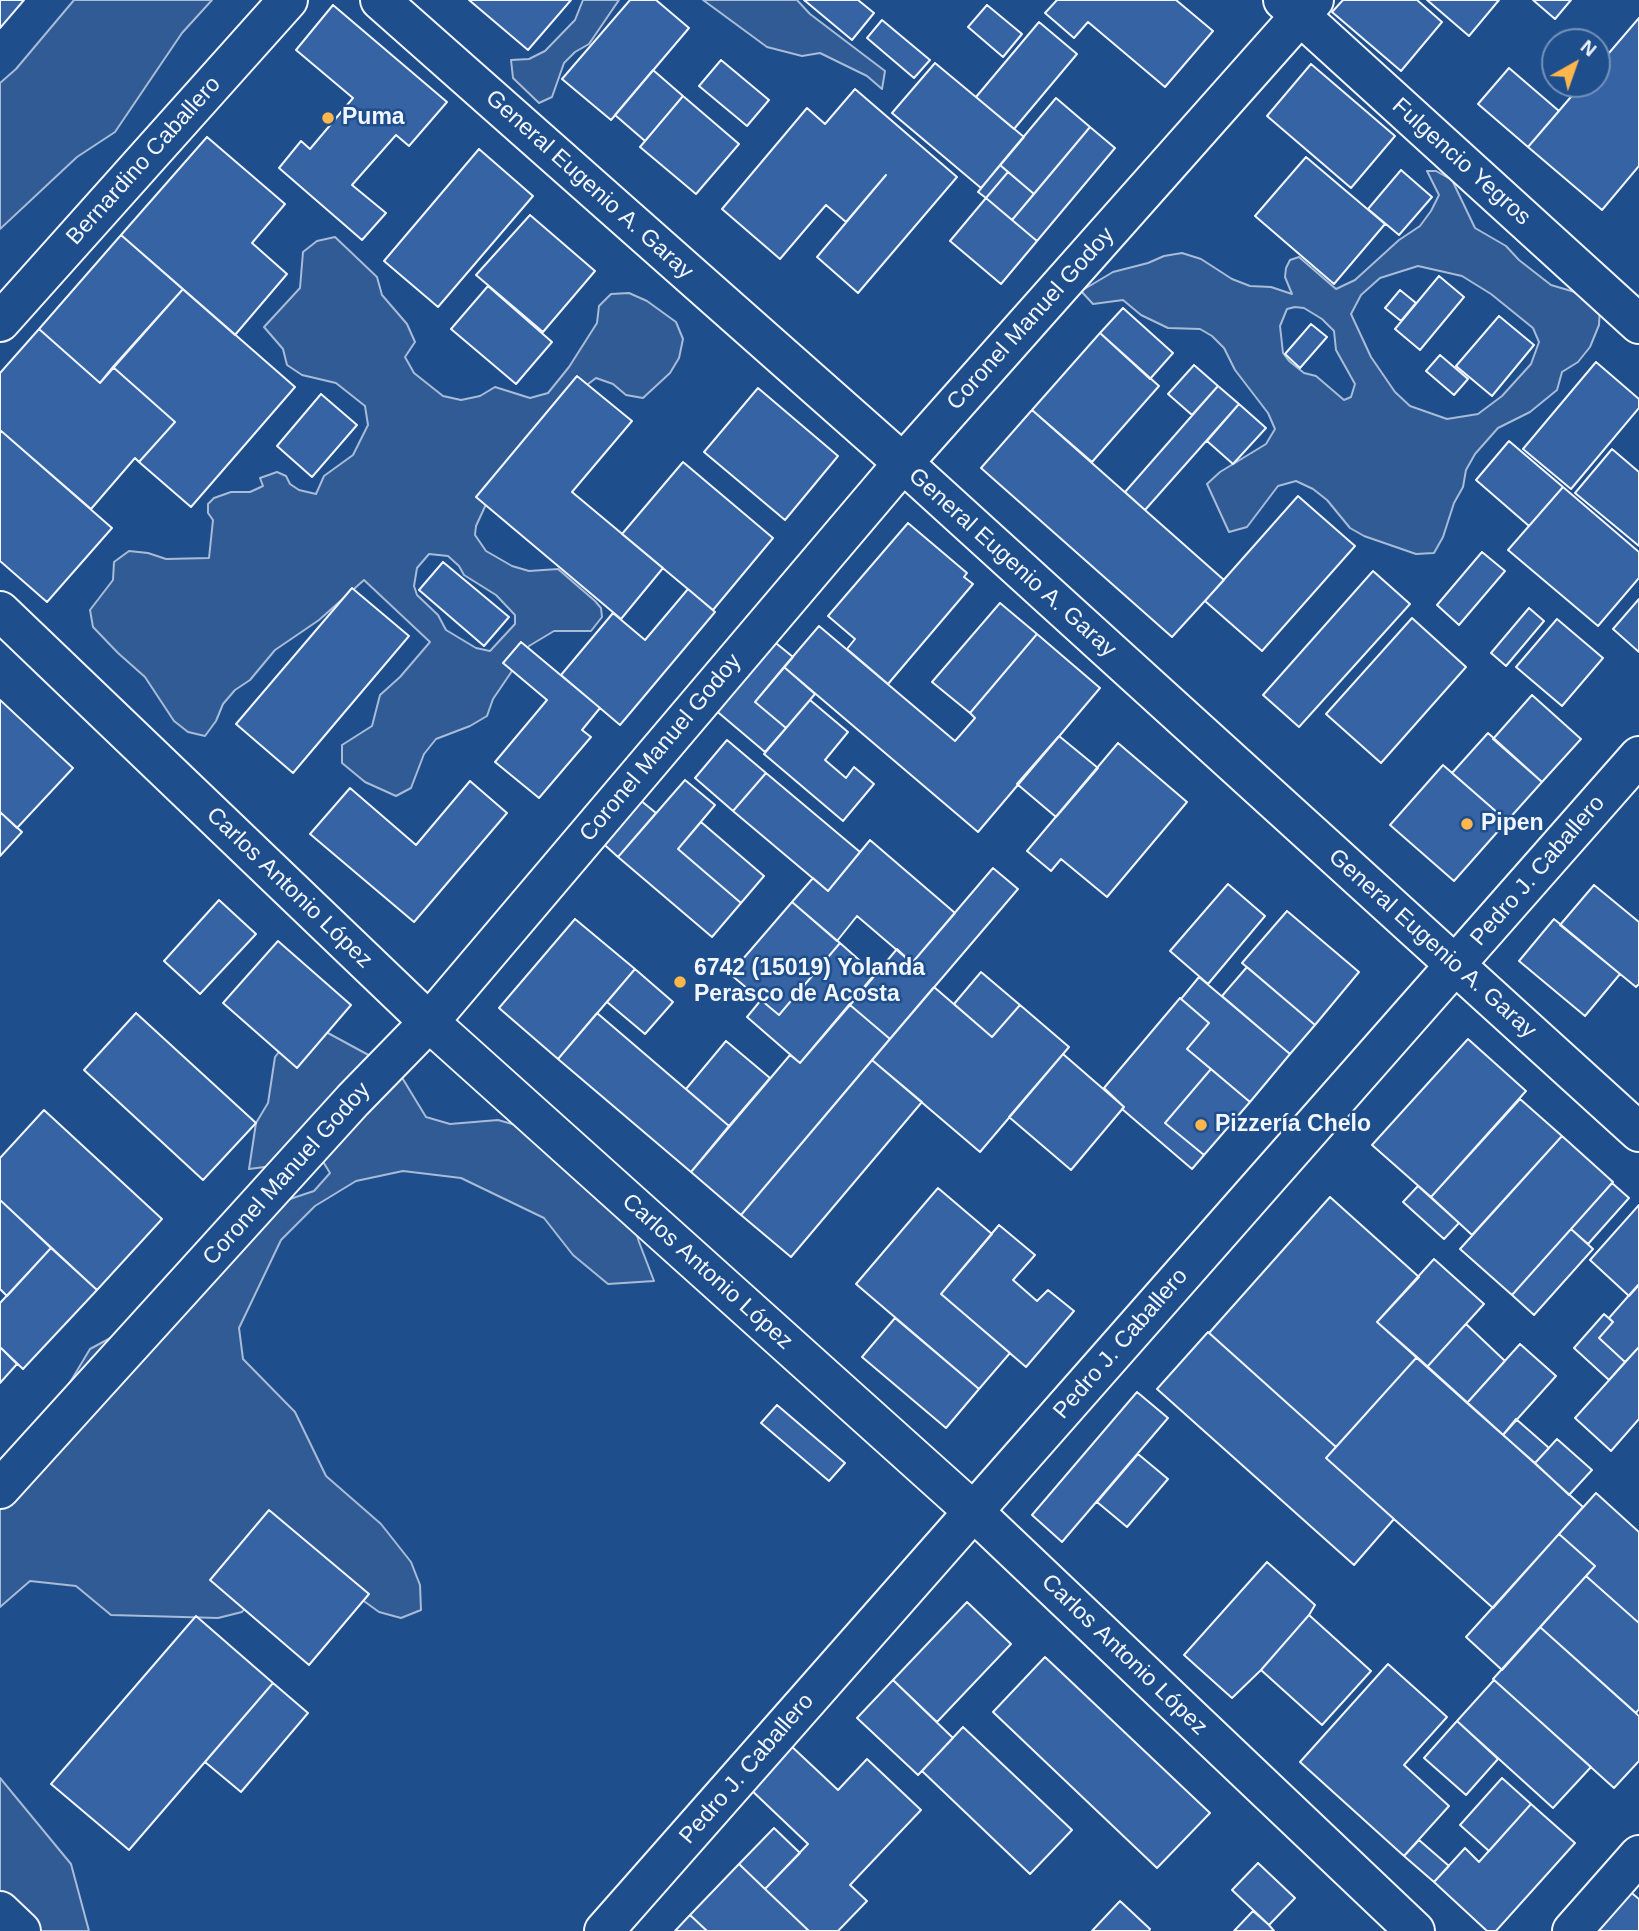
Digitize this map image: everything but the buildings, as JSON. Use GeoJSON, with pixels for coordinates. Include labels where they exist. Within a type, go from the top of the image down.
{"type":"FeatureCollection","features":[{"type":"Feature","properties":{"kind":"main road","name":"Bernardino Caballero"},"geometry":{"type":"LineString","coordinates":[[0,322],[288,0]]}},
{"type":"Feature","properties":{"kind":"main road","name":"General Eugenio A. Garay"},"geometry":{"type":"LineString","coordinates":[[380,0],[903,463],[1639,1132]]}},
{"type":"Feature","properties":{"kind":"main road","name":"Coronel Manuel Godoy"},"geometry":{"type":"LineString","coordinates":[[0,1489],[353,1100],[429,1022],[903,463],[1299,5]]}},
{"type":"Feature","properties":{"kind":"main road","name":"Fulgencio Yegros"},"geometry":{"type":"LineString","coordinates":[[1299,5],[1639,324]]}},
{"type":"Feature","properties":{"kind":"main road","name":"Carlos Antonio López"},"geometry":{"type":"LineString","coordinates":[[0,611],[429,1022],[974,1511],[1415,1931]]}},
{"type":"Feature","properties":{"kind":"main road","name":"Pedro J. Caballero"},"geometry":{"type":"LineString","coordinates":[[604,1931],[1639,757]]}},
{"type":"Feature","properties":{"kind":"main road"},"geometry":{"type":"LineString","coordinates":[[1572,1931],[1639,1855]]}},
{"type":"Feature","properties":{"kind":"main road"},"geometry":{"type":"LineString","coordinates":[[0,1910],[21,1931]]}},
{"type":"Feature","properties":{"kind":"shaded area"},"geometry":{"type":"Polygon","coordinates":[[[74,0],[212,0],[182,33],[115,132],[77,157],[0,229],[0,83],[16,69],[74,0]]]}},
{"type":"Feature","properties":{"kind":"shaded area"},"geometry":{"type":"Polygon","coordinates":[[[583,0],[619,0],[589,44],[575,52],[564,63],[552,97],[539,103],[513,78],[511,60],[529,59],[545,51],[575,20],[583,0]]]}},
{"type":"Feature","properties":{"kind":"shaded area"},"geometry":{"type":"Polygon","coordinates":[[[703,0],[797,0],[810,14],[885,71],[882,89],[867,76],[820,53],[802,56],[767,47],[703,0]]]}},
{"type":"Feature","properties":{"kind":"shaded area"},"geometry":{"type":"Polygon","coordinates":[[[1427,171],[1436,171],[1452,180],[1475,228],[1506,246],[1551,285],[1585,295],[1600,306],[1599,325],[1590,347],[1578,362],[1562,372],[1557,390],[1530,412],[1498,428],[1475,454],[1466,470],[1463,487],[1454,503],[1443,537],[1434,553],[1416,554],[1364,536],[1350,528],[1327,500],[1296,481],[1278,486],[1247,527],[1229,532],[1207,484],[1220,472],[1266,444],[1275,429],[1268,413],[1235,370],[1224,348],[1212,336],[1200,329],[1168,328],[1141,315],[1123,300],[1093,304],[1081,291],[1113,272],[1182,253],[1201,259],[1232,279],[1250,286],[1271,287],[1292,294],[1285,277],[1286,268],[1290,260],[1299,257],[1336,289],[1355,280],[1399,240],[1420,226],[1439,195],[1427,171]],[[1418,266],[1380,278],[1361,295],[1351,314],[1371,357],[1395,392],[1410,406],[1447,419],[1478,414],[1502,396],[1531,364],[1539,342],[1533,328],[1491,294],[1462,276],[1418,266]],[[1304,308],[1287,309],[1280,326],[1283,353],[1304,373],[1316,376],[1344,400],[1351,397],[1355,384],[1336,350],[1334,331],[1322,319],[1304,308]]]}},
{"type":"Feature","properties":{"kind":"shaded area"},"geometry":{"type":"Polygon","coordinates":[[[335,237],[377,277],[382,295],[407,324],[415,342],[405,357],[414,373],[443,396],[461,400],[480,396],[495,387],[530,398],[548,393],[569,367],[597,323],[599,306],[611,294],[629,293],[647,301],[676,322],[683,339],[679,358],[670,373],[643,398],[626,395],[613,384],[596,378],[554,410],[488,500],[476,526],[475,535],[486,551],[512,566],[529,571],[558,569],[595,601],[601,608],[602,617],[591,631],[554,631],[529,646],[493,699],[487,716],[470,726],[436,739],[424,754],[411,788],[396,796],[365,782],[342,763],[342,745],[372,726],[380,695],[400,677],[430,642],[364,580],[319,620],[275,650],[250,680],[235,690],[223,704],[216,721],[205,736],[188,732],[174,721],[145,677],[93,627],[90,610],[113,580],[114,562],[129,551],[166,559],[209,558],[213,520],[208,513],[208,504],[214,498],[231,492],[250,492],[263,486],[260,478],[277,472],[286,476],[290,484],[299,490],[316,494],[324,476],[353,455],[368,425],[365,406],[336,383],[302,375],[287,365],[283,349],[264,327],[300,288],[303,252],[317,241],[335,237]],[[429,554],[417,568],[414,586],[417,595],[438,615],[446,630],[476,648],[490,651],[515,624],[515,615],[496,595],[464,575],[448,556],[429,554]]]}},
{"type":"Feature","properties":{"kind":"shaded area"},"geometry":{"type":"Polygon","coordinates":[[[304,1020],[398,1071],[426,1117],[450,1124],[498,1120],[544,1133],[625,1197],[654,1281],[608,1284],[573,1255],[544,1218],[461,1178],[403,1171],[356,1181],[315,1206],[281,1240],[239,1328],[243,1359],[295,1412],[326,1476],[381,1524],[411,1562],[420,1585],[421,1610],[401,1618],[379,1612],[339,1583],[270,1575],[242,1612],[218,1618],[111,1615],[76,1586],[30,1581],[0,1607],[0,1487],[30,1449],[90,1349],[155,1314],[224,1221],[314,1191],[330,1173],[317,1152],[295,1163],[249,1169],[256,1123],[268,1103],[275,1057],[304,1020]]]}},
{"type":"Feature","properties":{"kind":"shaded area"},"geometry":{"type":"Polygon","coordinates":[[[0,1778],[71,1864],[89,1931],[4,1931],[0,1927],[0,1778]]]}},
{"type":"Feature","properties":{"kind":"place","name":"Puma"},"geometry":{"type":"Point","coordinates":[328,118]}},
{"type":"Feature","properties":{"kind":"place","name":"Pipen"},"geometry":{"type":"Point","coordinates":[1467,824]}},
{"type":"Feature","properties":{"kind":"place","name":"6742 (15019) Yolanda Perasco de Acosta"},"geometry":{"type":"Point","coordinates":[680,982]}},
{"type":"Feature","properties":{"kind":"place","name":"Pizzería Chelo"},"geometry":{"type":"Point","coordinates":[1201,1125]}}]}
